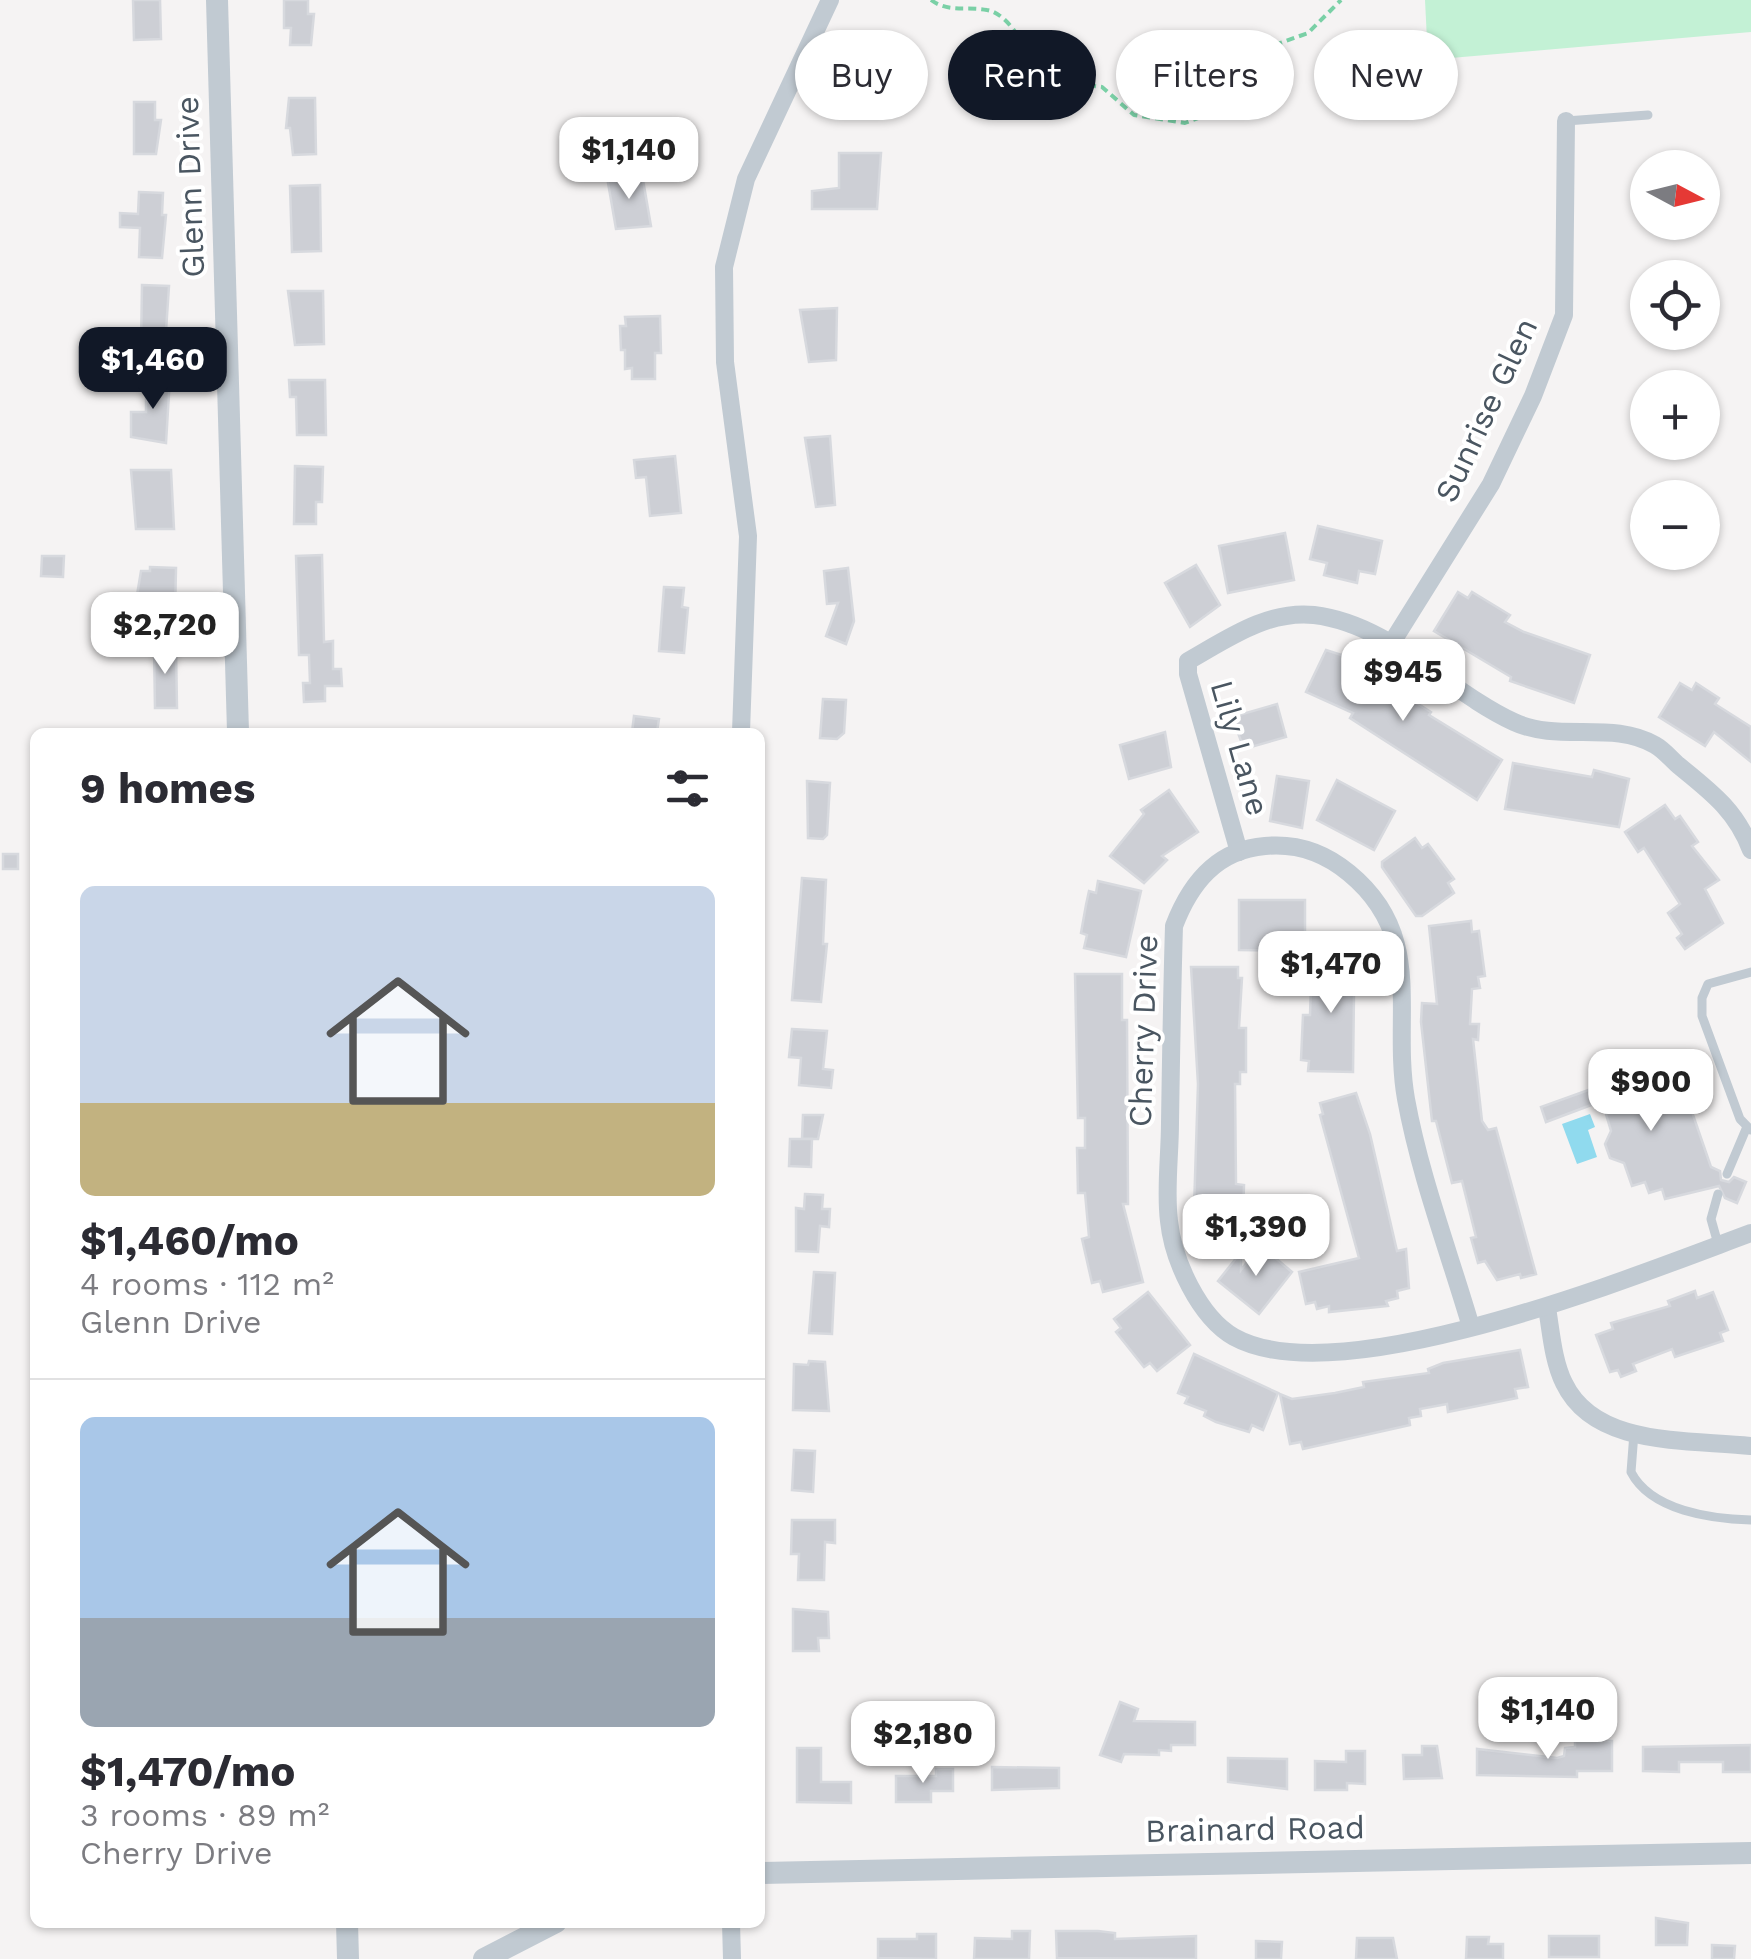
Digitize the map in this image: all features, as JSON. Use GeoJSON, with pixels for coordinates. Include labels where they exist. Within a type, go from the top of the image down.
{"type":"FeatureCollection","features":[{"type":"Feature","properties":{"kind":"street","name":"Glenn Drive"},"geometry":{"type":"LineString","coordinates":[[217,0],[238,728]]}},
{"type":"Feature","properties":{"kind":"street"},"geometry":{"type":"LineString","coordinates":[[742,728],[748,536],[725,362],[724,267],[746,178],[830,0]]}},
{"type":"Feature","properties":{"kind":"street","name":"Sunrise Glen"},"geometry":{"type":"LineString","coordinates":[[1391,644],[1491,484],[1564,315],[1566,121]]}},
{"type":"Feature","properties":{"kind":"street","name":"Lily Lane"},"geometry":{"type":"LineString","coordinates":[[1239,852],[1188,674],[1188,661],[1264,619],[1297,616],[1313,615],[1354,626],[1391,644]]}},
{"type":"Feature","properties":{"kind":"street"},"geometry":{"type":"LineString","coordinates":[[1391,644],[1518,724],[1564,733],[1616,732],[1656,745],[1724,802],[1751,850]]}},
{"type":"Feature","properties":{"kind":"street","name":"Cherry Drive"},"geometry":{"type":"LineString","coordinates":[[1471,1327],[1407,1103],[1400,1054],[1404,996],[1394,928],[1363,884],[1330,857],[1298,848],[1264,846],[1239,852],[1206,868],[1183,901],[1174,926],[1168,1223],[1188,1283],[1232,1336],[1283,1352],[1337,1353],[1471,1327],[1547,1308],[1751,1233]]}},
{"type":"Feature","properties":{"kind":"street"},"geometry":{"type":"LineString","coordinates":[[1547,1308],[1560,1375],[1573,1399],[1600,1422],[1634,1433],[1751,1446]]}},
{"type":"Feature","properties":{"kind":"street","name":"Brainard Road"},"geometry":{"type":"LineString","coordinates":[[765,1873],[1751,1853]]}},
{"type":"Feature","properties":{"kind":"street"},"geometry":{"type":"LineString","coordinates":[[347,1928],[348,1959]]}},
{"type":"Feature","properties":{"kind":"street"},"geometry":{"type":"LineString","coordinates":[[484,1959],[544,1928]]}},
{"type":"Feature","properties":{"kind":"street"},"geometry":{"type":"LineString","coordinates":[[732,1928],[732,1959]]}},
{"type":"Feature","properties":{"kind":"lane"},"geometry":{"type":"LineString","coordinates":[[1566,121],[1648,116]]}},
{"type":"Feature","properties":{"kind":"lane"},"geometry":{"type":"LineString","coordinates":[[1727,1174],[1749,1130],[1701,1004],[1708,984],[1751,972]]}},
{"type":"Feature","properties":{"kind":"lane"},"geometry":{"type":"LineString","coordinates":[[1718,1194],[1710,1219],[1718,1244]]}},
{"type":"Feature","properties":{"kind":"lane"},"geometry":{"type":"LineString","coordinates":[[1634,1433],[1631,1472],[1650,1494],[1688,1510],[1751,1520]]}},
{"type":"Feature","properties":{"kind":"path"},"geometry":{"type":"LineString","coordinates":[[931,0],[953,10],[986,10],[1000,15],[1042,80],[1102,87],[1134,115],[1185,123],[1206,115],[1240,57],[1308,33],[1340,0]]}},
{"type":"Feature","properties":{"kind":"green space"},"geometry":{"type":"Polygon","coordinates":[[[1425,0],[1751,0],[1751,32],[1458,57],[1458,30],[1426,30],[1425,0]]]}},
{"type":"Feature","properties":{"kind":"water"},"geometry":{"type":"Polygon","coordinates":[[[1590,1114],[1595,1127],[1588,1130],[1597,1157],[1577,1164],[1562,1124],[1590,1114]]]}},
{"type":"Feature","properties":{"kind":"building"},"geometry":{"type":"Polygon","coordinates":[[[133,0],[160,0],[161,39],[134,40],[133,0]]]}},
{"type":"Feature","properties":{"kind":"building"},"geometry":{"type":"Polygon","coordinates":[[[284,0],[308,0],[308,14],[314,14],[311,45],[290,45],[291,28],[284,28],[284,0]]]}},
{"type":"Feature","properties":{"kind":"building"},"geometry":{"type":"Polygon","coordinates":[[[289,98],[315,98],[316,154],[293,155],[290,128],[286,128],[289,98]]]}},
{"type":"Feature","properties":{"kind":"building"},"geometry":{"type":"Polygon","coordinates":[[[134,102],[155,102],[155,120],[161,120],[156,154],[134,154],[134,102]]]}},
{"type":"Feature","properties":{"kind":"building"},"geometry":{"type":"Polygon","coordinates":[[[839,153],[881,153],[877,209],[812,209],[812,191],[839,188],[839,153]]]}},
{"type":"Feature","properties":{"kind":"building"},"geometry":{"type":"Polygon","coordinates":[[[642,174],[651,226],[616,229],[607,177],[642,174]]]}},
{"type":"Feature","properties":{"kind":"building"},"geometry":{"type":"Polygon","coordinates":[[[320,185],[321,251],[292,252],[290,186],[320,185]]]}},
{"type":"Feature","properties":{"kind":"building"},"geometry":{"type":"Polygon","coordinates":[[[139,192],[163,193],[162,215],[166,215],[162,258],[139,257],[140,228],[120,227],[120,213],[138,214],[139,192]]]}},
{"type":"Feature","properties":{"kind":"building"},"geometry":{"type":"Polygon","coordinates":[[[142,285],[169,286],[165,346],[141,346],[142,285]]]}},
{"type":"Feature","properties":{"kind":"building"},"geometry":{"type":"Polygon","coordinates":[[[288,291],[323,291],[324,344],[295,345],[288,291]]]}},
{"type":"Feature","properties":{"kind":"building"},"geometry":{"type":"Polygon","coordinates":[[[837,308],[836,360],[809,362],[800,310],[837,308]]]}},
{"type":"Feature","properties":{"kind":"building"},"geometry":{"type":"Polygon","coordinates":[[[660,316],[661,353],[655,353],[655,379],[632,379],[632,368],[625,369],[620,326],[626,326],[625,317],[660,316]]]}},
{"type":"Feature","properties":{"kind":"building"},"geometry":{"type":"Polygon","coordinates":[[[146,377],[170,377],[166,443],[131,437],[131,412],[146,412],[146,377]]]}},
{"type":"Feature","properties":{"kind":"building"},"geometry":{"type":"Polygon","coordinates":[[[289,380],[325,380],[326,435],[297,435],[296,397],[290,397],[289,380]]]}},
{"type":"Feature","properties":{"kind":"building"},"geometry":{"type":"Polygon","coordinates":[[[830,436],[835,505],[816,507],[805,438],[830,436]]]}},
{"type":"Feature","properties":{"kind":"building"},"geometry":{"type":"Polygon","coordinates":[[[675,456],[681,513],[650,516],[646,477],[636,478],[634,460],[675,456]]]}},
{"type":"Feature","properties":{"kind":"building"},"geometry":{"type":"Polygon","coordinates":[[[295,466],[323,467],[322,502],[316,502],[316,524],[294,524],[295,466]]]}},
{"type":"Feature","properties":{"kind":"building"},"geometry":{"type":"Polygon","coordinates":[[[131,470],[171,470],[174,529],[136,529],[131,470]]]}},
{"type":"Feature","properties":{"kind":"building"},"geometry":{"type":"Polygon","coordinates":[[[1318,526],[1382,541],[1375,574],[1359,571],[1357,583],[1324,575],[1327,563],[1310,559],[1318,526]]]}},
{"type":"Feature","properties":{"kind":"building"},"geometry":{"type":"Polygon","coordinates":[[[1285,533],[1294,580],[1228,593],[1219,546],[1285,533]]]}},
{"type":"Feature","properties":{"kind":"building"},"geometry":{"type":"Polygon","coordinates":[[[322,555],[324,642],[333,641],[333,669],[341,669],[342,686],[325,686],[325,701],[304,702],[303,683],[310,683],[309,655],[299,655],[296,556],[322,555]]]}},
{"type":"Feature","properties":{"kind":"building"},"geometry":{"type":"Polygon","coordinates":[[[42,556],[64,556],[63,577],[41,576],[42,556]]]}},
{"type":"Feature","properties":{"kind":"building"},"geometry":{"type":"Polygon","coordinates":[[[1196,565],[1220,605],[1190,627],[1165,583],[1196,565]]]}},
{"type":"Feature","properties":{"kind":"building"},"geometry":{"type":"Polygon","coordinates":[[[150,567],[176,568],[175,615],[134,613],[141,571],[150,571],[150,567]]]}},
{"type":"Feature","properties":{"kind":"building"},"geometry":{"type":"Polygon","coordinates":[[[848,568],[854,621],[846,644],[826,636],[838,603],[827,604],[824,571],[848,568]]]}},
{"type":"Feature","properties":{"kind":"building"},"geometry":{"type":"Polygon","coordinates":[[[664,587],[684,588],[682,607],[688,608],[684,653],[659,651],[664,587]]]}},
{"type":"Feature","properties":{"kind":"building"},"geometry":{"type":"Polygon","coordinates":[[[1458,592],[1468,598],[1472,592],[1510,615],[1505,622],[1524,632],[1590,655],[1574,703],[1510,681],[1511,677],[1434,631],[1458,592]]]}},
{"type":"Feature","properties":{"kind":"building"},"geometry":{"type":"Polygon","coordinates":[[[154,646],[176,646],[177,708],[155,708],[154,646]]]}},
{"type":"Feature","properties":{"kind":"building"},"geometry":{"type":"Polygon","coordinates":[[[1326,650],[1357,660],[1355,664],[1502,760],[1477,800],[1350,718],[1353,713],[1306,692],[1326,650]]]}},
{"type":"Feature","properties":{"kind":"building"},"geometry":{"type":"Polygon","coordinates":[[[1680,683],[1692,690],[1696,683],[1719,698],[1715,704],[1751,727],[1751,762],[1714,732],[1705,746],[1659,717],[1680,683]]]}},
{"type":"Feature","properties":{"kind":"building"},"geometry":{"type":"Polygon","coordinates":[[[823,699],[846,700],[844,733],[837,739],[820,738],[823,699]]]}},
{"type":"Feature","properties":{"kind":"building"},"geometry":{"type":"Polygon","coordinates":[[[1277,704],[1286,737],[1244,749],[1232,717],[1277,704]]]}},
{"type":"Feature","properties":{"kind":"building"},"geometry":{"type":"Polygon","coordinates":[[[634,716],[659,719],[658,728],[632,728],[634,716]]]}},
{"type":"Feature","properties":{"kind":"building"},"geometry":{"type":"Polygon","coordinates":[[[1165,732],[1171,767],[1129,779],[1120,745],[1165,732]]]}},
{"type":"Feature","properties":{"kind":"building"},"geometry":{"type":"Polygon","coordinates":[[[1513,763],[1592,777],[1594,770],[1629,779],[1619,827],[1505,809],[1513,763]]]}},
{"type":"Feature","properties":{"kind":"building"},"geometry":{"type":"Polygon","coordinates":[[[1277,776],[1309,781],[1302,828],[1270,821],[1277,776]]]}},
{"type":"Feature","properties":{"kind":"building"},"geometry":{"type":"Polygon","coordinates":[[[1337,780],[1395,811],[1374,850],[1317,820],[1337,780]]]}},
{"type":"Feature","properties":{"kind":"building"},"geometry":{"type":"Polygon","coordinates":[[[807,781],[830,783],[827,835],[823,839],[808,838],[807,781]]]}},
{"type":"Feature","properties":{"kind":"building"},"geometry":{"type":"Polygon","coordinates":[[[1169,790],[1198,832],[1162,856],[1167,860],[1144,883],[1110,856],[1144,814],[1141,810],[1169,790]]]}},
{"type":"Feature","properties":{"kind":"building"},"geometry":{"type":"Polygon","coordinates":[[[1665,805],[1675,819],[1680,816],[1698,842],[1692,846],[1719,880],[1705,889],[1723,923],[1685,949],[1677,938],[1682,934],[1668,913],[1680,904],[1644,848],[1638,852],[1625,832],[1665,805]]]}},
{"type":"Feature","properties":{"kind":"building"},"geometry":{"type":"Polygon","coordinates":[[[1415,838],[1422,848],[1428,844],[1454,879],[1448,883],[1454,893],[1422,916],[1416,916],[1382,867],[1382,862],[1415,838]]]}},
{"type":"Feature","properties":{"kind":"building"},"geometry":{"type":"Polygon","coordinates":[[[3,854],[18,854],[18,869],[3,869],[3,854]]]}},
{"type":"Feature","properties":{"kind":"building"},"geometry":{"type":"Polygon","coordinates":[[[802,878],[826,880],[823,944],[827,944],[821,1002],[792,1000],[802,878]]]}},
{"type":"Feature","properties":{"kind":"building"},"geometry":{"type":"Polygon","coordinates":[[[1098,881],[1141,891],[1126,957],[1084,948],[1087,935],[1081,933],[1086,905],[1089,891],[1096,893],[1098,881]]]}},
{"type":"Feature","properties":{"kind":"building"},"geometry":{"type":"Polygon","coordinates":[[[1239,900],[1305,900],[1305,951],[1239,950],[1239,900]]]}},
{"type":"Feature","properties":{"kind":"building"},"geometry":{"type":"Polygon","coordinates":[[[1471,921],[1472,932],[1479,931],[1485,976],[1478,977],[1480,988],[1472,989],[1470,1024],[1479,1024],[1478,1040],[1473,1039],[1482,1121],[1488,1130],[1496,1128],[1536,1274],[1521,1278],[1520,1274],[1497,1280],[1485,1261],[1478,1263],[1471,1238],[1476,1237],[1462,1181],[1452,1183],[1436,1121],[1432,1121],[1421,1022],[1422,1003],[1437,1004],[1429,926],[1471,921]]]}},
{"type":"Feature","properties":{"kind":"building"},"geometry":{"type":"Polygon","coordinates":[[[1312,958],[1362,960],[1361,979],[1354,994],[1353,1072],[1308,1071],[1309,1061],[1301,1060],[1303,1015],[1310,1015],[1312,958]]]}},
{"type":"Feature","properties":{"kind":"building"},"geometry":{"type":"Polygon","coordinates":[[[1191,967],[1238,967],[1238,978],[1242,978],[1239,1028],[1246,1028],[1246,1072],[1240,1072],[1240,1084],[1235,1084],[1236,1184],[1244,1185],[1242,1241],[1193,1240],[1198,1084],[1191,967]]]}},
{"type":"Feature","properties":{"kind":"building"},"geometry":{"type":"Polygon","coordinates":[[[1075,974],[1122,974],[1122,1020],[1127,1020],[1128,1204],[1123,1204],[1143,1282],[1103,1292],[1100,1281],[1092,1283],[1082,1239],[1089,1237],[1085,1193],[1078,1193],[1077,1148],[1085,1148],[1085,1118],[1078,1118],[1075,974]]]}},
{"type":"Feature","properties":{"kind":"building"},"geometry":{"type":"Polygon","coordinates":[[[792,1029],[827,1031],[823,1069],[833,1070],[831,1088],[799,1085],[801,1058],[789,1057],[792,1029]]]}},
{"type":"Feature","properties":{"kind":"building"},"geometry":{"type":"Polygon","coordinates":[[[1644,1060],[1647,1069],[1659,1065],[1675,1111],[1690,1106],[1711,1167],[1720,1171],[1721,1180],[1729,1182],[1734,1177],[1746,1182],[1737,1203],[1725,1198],[1719,1186],[1665,1199],[1662,1189],[1649,1193],[1645,1182],[1632,1186],[1624,1163],[1610,1158],[1605,1144],[1611,1131],[1602,1101],[1546,1122],[1541,1107],[1608,1083],[1605,1074],[1644,1060]]]}},
{"type":"Feature","properties":{"kind":"building"},"geometry":{"type":"Polygon","coordinates":[[[1356,1093],[1370,1134],[1397,1251],[1406,1249],[1409,1288],[1397,1291],[1398,1298],[1386,1301],[1388,1306],[1329,1312],[1329,1306],[1317,1309],[1315,1302],[1306,1304],[1299,1272],[1359,1258],[1320,1115],[1320,1103],[1356,1093]]]}},
{"type":"Feature","properties":{"kind":"building"},"geometry":{"type":"Polygon","coordinates":[[[803,1115],[823,1115],[818,1139],[802,1139],[803,1115]]]}},
{"type":"Feature","properties":{"kind":"building"},"geometry":{"type":"Polygon","coordinates":[[[790,1139],[812,1139],[811,1167],[789,1166],[790,1139]]]}},
{"type":"Feature","properties":{"kind":"building"},"geometry":{"type":"Polygon","coordinates":[[[805,1194],[823,1195],[822,1209],[830,1209],[829,1227],[820,1226],[818,1252],[796,1251],[796,1208],[804,1209],[805,1194]]]}},
{"type":"Feature","properties":{"kind":"building"},"geometry":{"type":"Polygon","coordinates":[[[1260,1245],[1292,1272],[1259,1314],[1218,1281],[1241,1252],[1241,1270],[1260,1245]]]}},
{"type":"Feature","properties":{"kind":"building"},"geometry":{"type":"Polygon","coordinates":[[[814,1272],[835,1273],[832,1334],[809,1333],[814,1272]]]}},
{"type":"Feature","properties":{"kind":"building"},"geometry":{"type":"Polygon","coordinates":[[[1695,1291],[1697,1298],[1713,1292],[1728,1330],[1720,1333],[1723,1341],[1675,1357],[1672,1349],[1633,1364],[1636,1371],[1621,1377],[1618,1370],[1610,1372],[1596,1335],[1613,1329],[1611,1323],[1670,1306],[1668,1301],[1695,1291]]]}},
{"type":"Feature","properties":{"kind":"building"},"geometry":{"type":"Polygon","coordinates":[[[1148,1292],[1190,1345],[1157,1371],[1150,1363],[1144,1367],[1116,1332],[1121,1328],[1114,1319],[1148,1292]]]}},
{"type":"Feature","properties":{"kind":"building"},"geometry":{"type":"Polygon","coordinates":[[[1520,1350],[1528,1387],[1515,1389],[1517,1398],[1448,1412],[1447,1404],[1420,1409],[1421,1416],[1409,1418],[1410,1425],[1303,1449],[1301,1442],[1290,1444],[1280,1394],[1292,1399],[1335,1393],[1364,1387],[1363,1382],[1429,1373],[1428,1369],[1443,1363],[1520,1350]]]}},
{"type":"Feature","properties":{"kind":"building"},"geometry":{"type":"Polygon","coordinates":[[[1194,1354],[1278,1393],[1263,1430],[1252,1425],[1249,1432],[1216,1422],[1204,1416],[1206,1411],[1185,1403],[1188,1397],[1178,1393],[1194,1354]]]}},
{"type":"Feature","properties":{"kind":"building"},"geometry":{"type":"Polygon","coordinates":[[[809,1361],[825,1362],[829,1411],[793,1410],[794,1364],[808,1365],[809,1361]]]}},
{"type":"Feature","properties":{"kind":"building"},"geometry":{"type":"Polygon","coordinates":[[[794,1450],[815,1451],[813,1492],[792,1490],[794,1450]]]}},
{"type":"Feature","properties":{"kind":"building"},"geometry":{"type":"Polygon","coordinates":[[[792,1520],[835,1520],[835,1543],[825,1542],[824,1580],[798,1580],[799,1554],[791,1554],[792,1520]]]}},
{"type":"Feature","properties":{"kind":"building"},"geometry":{"type":"Polygon","coordinates":[[[793,1609],[828,1612],[829,1638],[818,1638],[819,1651],[793,1651],[793,1609]]]}},
{"type":"Feature","properties":{"kind":"building"},"geometry":{"type":"Polygon","coordinates":[[[1120,1702],[1138,1709],[1134,1721],[1195,1722],[1195,1745],[1171,1745],[1171,1751],[1159,1750],[1159,1755],[1124,1754],[1121,1762],[1100,1755],[1120,1702]]]}},
{"type":"Feature","properties":{"kind":"building"},"geometry":{"type":"Polygon","coordinates":[[[1575,1741],[1612,1741],[1612,1771],[1577,1771],[1577,1777],[1477,1775],[1477,1749],[1557,1758],[1564,1756],[1565,1748],[1575,1747],[1575,1741]]]}},
{"type":"Feature","properties":{"kind":"building"},"geometry":{"type":"Polygon","coordinates":[[[1751,1745],[1751,1772],[1723,1772],[1723,1762],[1679,1762],[1679,1772],[1643,1771],[1643,1747],[1751,1745]]]}},
{"type":"Feature","properties":{"kind":"building"},"geometry":{"type":"Polygon","coordinates":[[[1422,1746],[1437,1746],[1442,1778],[1404,1779],[1403,1755],[1422,1755],[1422,1746]]]}},
{"type":"Feature","properties":{"kind":"building"},"geometry":{"type":"Polygon","coordinates":[[[797,1748],[821,1748],[821,1782],[851,1782],[851,1803],[797,1802],[797,1748]]]}},
{"type":"Feature","properties":{"kind":"building"},"geometry":{"type":"Polygon","coordinates":[[[1346,1751],[1365,1751],[1365,1784],[1347,1783],[1347,1790],[1315,1790],[1315,1761],[1346,1762],[1346,1751]]]}},
{"type":"Feature","properties":{"kind":"building"},"geometry":{"type":"Polygon","coordinates":[[[1228,1758],[1287,1759],[1287,1789],[1228,1782],[1228,1758]]]}},
{"type":"Feature","properties":{"kind":"building"},"geometry":{"type":"Polygon","coordinates":[[[992,1767],[1059,1768],[1059,1788],[992,1790],[992,1767]]]}},
{"type":"Feature","properties":{"kind":"building"},"geometry":{"type":"Polygon","coordinates":[[[936,1769],[953,1769],[953,1791],[931,1791],[931,1802],[896,1802],[896,1776],[936,1776],[936,1769]]]}},
{"type":"Feature","properties":{"kind":"building"},"geometry":{"type":"Polygon","coordinates":[[[1656,1918],[1688,1923],[1687,1945],[1656,1945],[1656,1918]]]}},
{"type":"Feature","properties":{"kind":"building"},"geometry":{"type":"Polygon","coordinates":[[[1012,1931],[1030,1931],[1029,1959],[974,1959],[975,1938],[1012,1939],[1012,1931]]]}},
{"type":"Feature","properties":{"kind":"building"},"geometry":{"type":"Polygon","coordinates":[[[1056,1931],[1115,1933],[1115,1939],[1196,1936],[1196,1959],[1057,1958],[1056,1931]]]}},
{"type":"Feature","properties":{"kind":"building"},"geometry":{"type":"Polygon","coordinates":[[[917,1934],[936,1934],[936,1959],[878,1958],[878,1939],[917,1939],[917,1934]]]}},
{"type":"Feature","properties":{"kind":"building"},"geometry":{"type":"Polygon","coordinates":[[[1549,1936],[1599,1936],[1599,1957],[1549,1957],[1549,1936]]]}},
{"type":"Feature","properties":{"kind":"building"},"geometry":{"type":"Polygon","coordinates":[[[1467,1937],[1489,1937],[1488,1944],[1503,1944],[1503,1959],[1466,1959],[1467,1937]]]}},
{"type":"Feature","properties":{"kind":"building"},"geometry":{"type":"Polygon","coordinates":[[[1357,1938],[1393,1938],[1397,1959],[1356,1959],[1357,1938]]]}},
{"type":"Feature","properties":{"kind":"building"},"geometry":{"type":"Polygon","coordinates":[[[1256,1941],[1282,1942],[1281,1959],[1256,1959],[1256,1941]]]}},
{"type":"Feature","properties":{"kind":"building"},"geometry":{"type":"Polygon","coordinates":[[[1712,1945],[1735,1946],[1734,1959],[1712,1959],[1712,1945]]]}}]}
